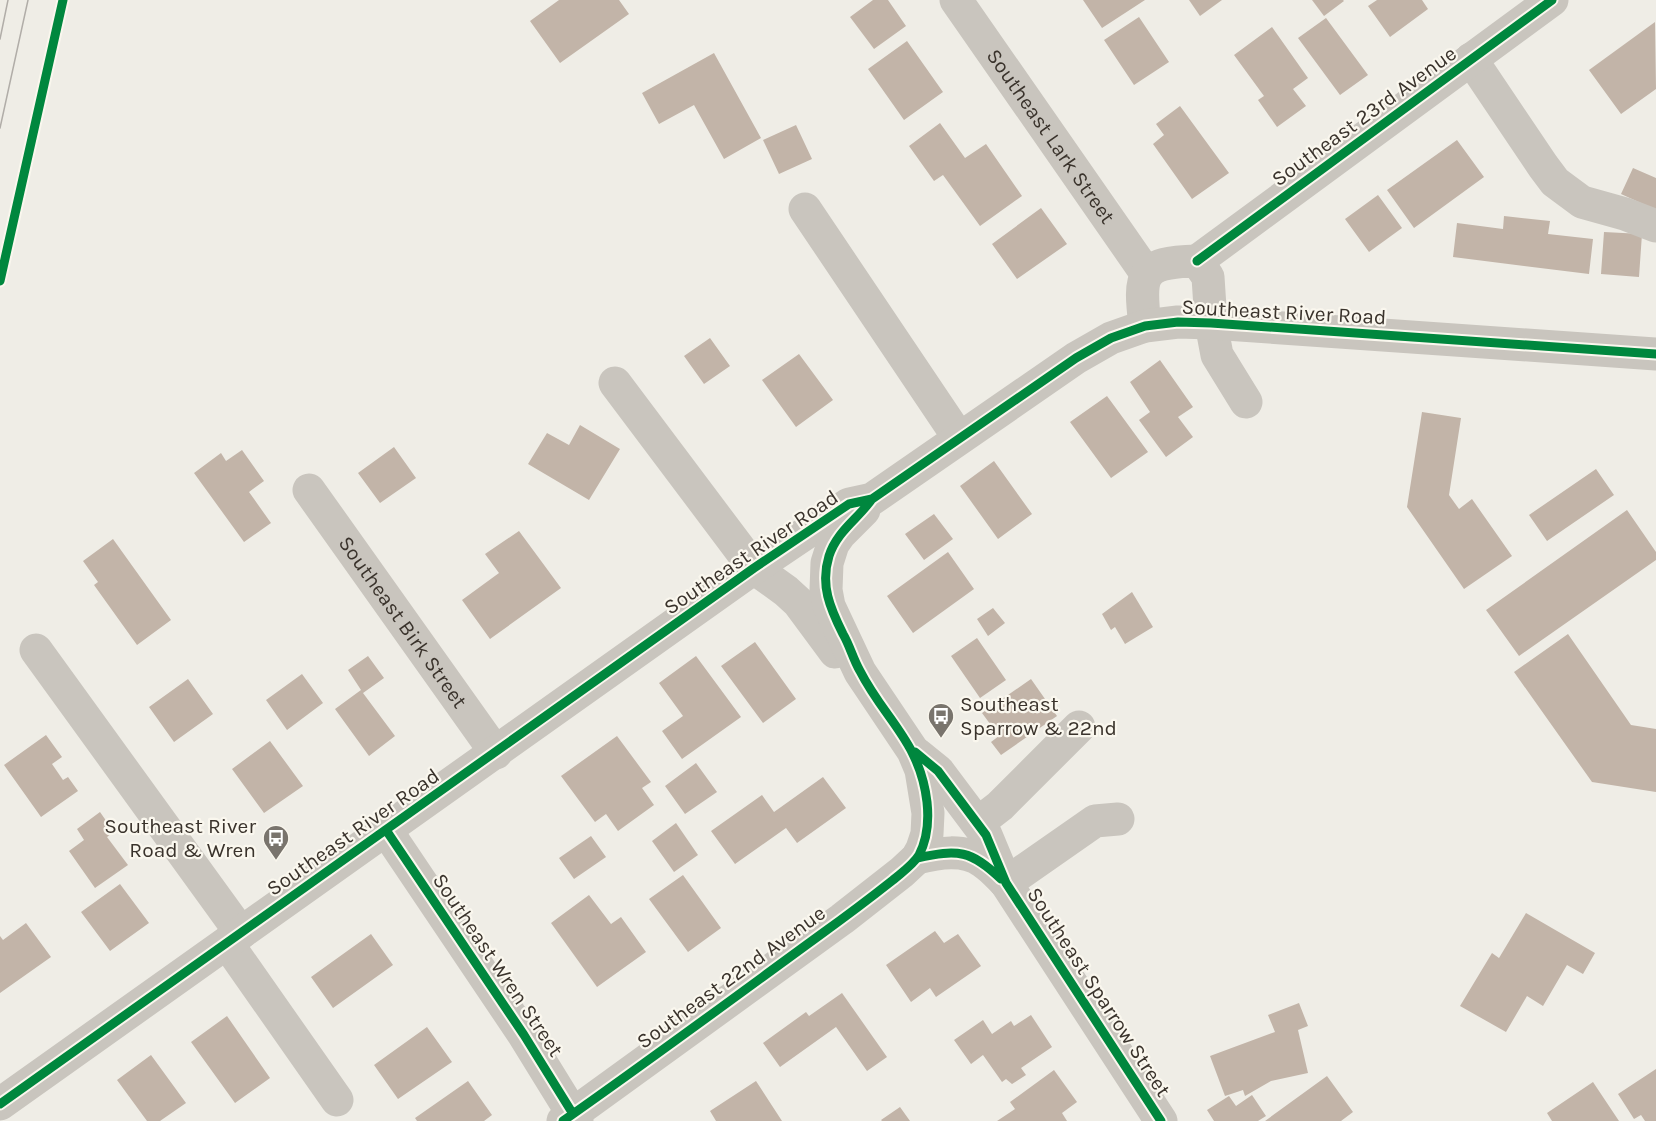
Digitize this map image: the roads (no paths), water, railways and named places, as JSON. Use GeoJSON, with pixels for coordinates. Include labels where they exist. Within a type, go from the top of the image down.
{"type":"FeatureCollection","features":[{"type":"Feature","properties":{"kind":"street","name":"Southeast Lark Street"},"geometry":{"type":"LineString","coordinates":[[956,0],[1146,273]]}},
{"type":"Feature","properties":{"kind":"street","name":"Southeast 23rd Avenue"},"geometry":{"type":"LineString","coordinates":[[1197,261],[1552,0]]}},
{"type":"Feature","properties":{"kind":"street"},"geometry":{"type":"LineString","coordinates":[[1471,59],[1555,182],[1582,202],[1625,214],[1656,226]]}},
{"type":"Feature","properties":{"kind":"street"},"geometry":{"type":"LineString","coordinates":[[805,209],[958,438]]}},
{"type":"Feature","properties":{"kind":"street"},"geometry":{"type":"LineString","coordinates":[[1145,326],[1141,285],[1146,273],[1158,267],[1182,261],[1197,261],[1208,277],[1211,323],[1217,355],[1246,402]]}},
{"type":"Feature","properties":{"kind":"street","name":"Southeast River Road"},"geometry":{"type":"LineString","coordinates":[[0,1104],[754,568],[849,504],[872,499],[1093,347],[1125,332],[1145,326],[1178,322],[1211,323],[1656,354]]}},
{"type":"Feature","properties":{"kind":"street"},"geometry":{"type":"LineString","coordinates":[[615,383],[754,568],[786,591],[806,612],[835,652],[860,672]]}},
{"type":"Feature","properties":{"kind":"street","name":"Southeast Birk Street"},"geometry":{"type":"LineString","coordinates":[[309,490],[496,753]]}},
{"type":"Feature","properties":{"kind":"street","name":"Southeast Sparrow Street"},"geometry":{"type":"LineString","coordinates":[[872,499],[861,515],[840,534],[833,544],[825,578],[829,606],[860,672],[913,751],[921,770],[928,813],[927,834],[917,858]]}},
{"type":"Feature","properties":{"kind":"street"},"geometry":{"type":"LineString","coordinates":[[36,650],[234,938],[337,1100]]}},
{"type":"Feature","properties":{"kind":"street"},"geometry":{"type":"LineString","coordinates":[[978,823],[1000,806],[1079,727]]}},
{"type":"Feature","properties":{"kind":"street","name":"Southeast Sparrow Street"},"geometry":{"type":"LineString","coordinates":[[913,751],[938,771],[978,823],[986,835],[1006,883],[1161,1121]]}},
{"type":"Feature","properties":{"kind":"street"},"geometry":{"type":"LineString","coordinates":[[1006,883],[1095,821],[1118,819]]}},
{"type":"Feature","properties":{"kind":"street","name":"Southeast Wren Street"},"geometry":{"type":"LineString","coordinates":[[386,830],[524,1035],[571,1119]]}},
{"type":"Feature","properties":{"kind":"street","name":"Southeast Sparrow Street"},"geometry":{"type":"LineString","coordinates":[[917,858],[939,853],[967,855],[982,860],[1006,883]]}},
{"type":"Feature","properties":{"kind":"street","name":"Southeast 22nd Avenue"},"geometry":{"type":"LineString","coordinates":[[571,1119],[842,919],[917,858]]}},
{"type":"Feature","properties":{"kind":"tram line"},"geometry":{"type":"LineString","coordinates":[[0,39],[8,0]]}},
{"type":"Feature","properties":{"kind":"tram line"},"geometry":{"type":"LineString","coordinates":[[0,128],[28,0]]}},
{"type":"Feature","properties":{"kind":"place","name":"Southeast Sparrow & 22nd"},"geometry":{"type":"Point","coordinates":[941,739]}},
{"type":"Feature","properties":{"kind":"place","name":"Southeast River Road & Wren"},"geometry":{"type":"Point","coordinates":[276,861]}}]}
